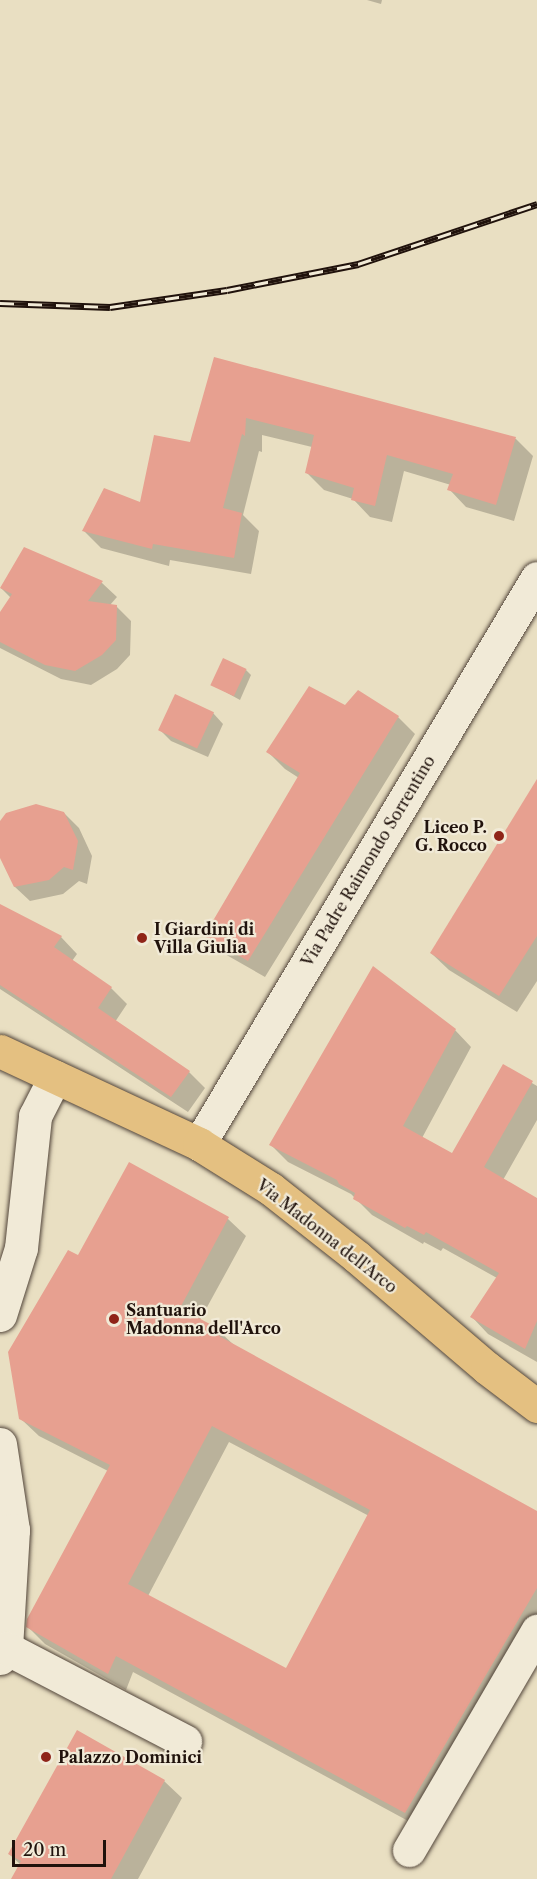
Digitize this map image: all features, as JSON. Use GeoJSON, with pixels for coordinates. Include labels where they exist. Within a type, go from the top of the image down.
{"type":"FeatureCollection","features":[{"type":"Feature","properties":{"kind":"main road","name":"Via Madonna dell'Arco"},"geometry":{"type":"LineString","coordinates":[[2,1057],[55,1077],[199,1144],[271,1189],[357,1257],[487,1368],[537,1406]]}},
{"type":"Feature","properties":{"kind":"street","name":"Via Padre Raimondo Sorrentino"},"geometry":{"type":"LineString","coordinates":[[199,1144],[537,578]]}},
{"type":"Feature","properties":{"kind":"street"},"geometry":{"type":"LineString","coordinates":[[0,1315],[21,1248],[36,1116],[55,1077]]}},
{"type":"Feature","properties":{"kind":"street"},"geometry":{"type":"LineString","coordinates":[[0,1444],[6,1531],[3,1653],[185,1741]]}},
{"type":"Feature","properties":{"kind":"street"},"geometry":{"type":"LineString","coordinates":[[409,1850],[537,1631]]}},
{"type":"Feature","properties":{"kind":"building"},"geometry":{"type":"Polygon","coordinates":[[[214,357],[516,437],[496,505],[447,490],[453,474],[387,455],[375,506],[351,500],[354,488],[305,473],[314,435],[246,418],[245,436],[242,434],[223,508],[242,513],[234,558],[153,544],[152,549],[82,531],[104,488],[140,502],[154,435],[190,442],[214,357]]]}},
{"type":"Feature","properties":{"kind":"building"},"geometry":{"type":"Polygon","coordinates":[[[24,547],[103,581],[88,601],[117,605],[116,640],[102,655],[75,671],[45,665],[0,642],[0,612],[12,594],[0,588],[24,547]]]}},
{"type":"Feature","properties":{"kind":"building"},"geometry":{"type":"Polygon","coordinates":[[[223,658],[247,669],[234,696],[210,685],[223,658]]]}},
{"type":"Feature","properties":{"kind":"building"},"geometry":{"type":"Polygon","coordinates":[[[309,686],[345,705],[358,690],[399,716],[248,961],[204,936],[300,773],[266,752],[309,686]]]}},
{"type":"Feature","properties":{"kind":"building"},"geometry":{"type":"Polygon","coordinates":[[[175,694],[214,712],[197,748],[158,730],[175,694]]]}},
{"type":"Feature","properties":{"kind":"building"},"geometry":{"type":"Polygon","coordinates":[[[537,779],[537,936],[499,996],[430,953],[537,779]]]}},
{"type":"Feature","properties":{"kind":"building"},"geometry":{"type":"Polygon","coordinates":[[[36,804],[64,812],[78,841],[73,870],[64,867],[49,880],[14,887],[0,858],[0,821],[6,813],[36,804]]]}},
{"type":"Feature","properties":{"kind":"building"},"geometry":{"type":"Polygon","coordinates":[[[0,904],[62,936],[54,947],[112,987],[98,1008],[190,1071],[171,1097],[0,985],[0,904]]]}},
{"type":"Feature","properties":{"kind":"building"},"geometry":{"type":"Polygon","coordinates":[[[373,966],[456,1029],[403,1126],[452,1153],[503,1064],[533,1081],[484,1167],[537,1198],[537,1321],[525,1349],[470,1317],[499,1273],[426,1232],[424,1235],[407,1226],[405,1228],[353,1199],[355,1193],[339,1184],[337,1180],[269,1145],[373,966]]]}},
{"type":"Feature","properties":{"kind":"building"},"geometry":{"type":"Polygon","coordinates":[[[129,1162],[229,1217],[180,1308],[221,1330],[219,1336],[537,1511],[537,1588],[405,1813],[116,1656],[108,1674],[26,1627],[27,1619],[110,1465],[19,1419],[8,1352],[68,1250],[78,1255],[129,1162]],[[212,1426],[128,1584],[286,1668],[370,1510],[212,1426]]]}},
{"type":"Feature","properties":{"kind":"building"},"geometry":{"type":"Polygon","coordinates":[[[77,1730],[165,1780],[111,1879],[11,1879],[21,1861],[8,1854],[77,1730]]]}},
{"type":"Feature","properties":{"kind":"railway"},"geometry":{"type":"LineString","coordinates":[[0,303],[110,307],[227,290],[358,264],[537,204]]}},
{"type":"Feature","properties":{"kind":"place","name":"Liceo P. G. Rocco"},"geometry":{"type":"Point","coordinates":[499,836]}},
{"type":"Feature","properties":{"kind":"place","name":"I Giardini di Villa Giulia"},"geometry":{"type":"Point","coordinates":[142,938]}},
{"type":"Feature","properties":{"kind":"place","name":"Santuario Madonna dell'Arco"},"geometry":{"type":"Point","coordinates":[114,1319]}},
{"type":"Feature","properties":{"kind":"place","name":"Palazzo Dominici"},"geometry":{"type":"Point","coordinates":[46,1757]}}]}
